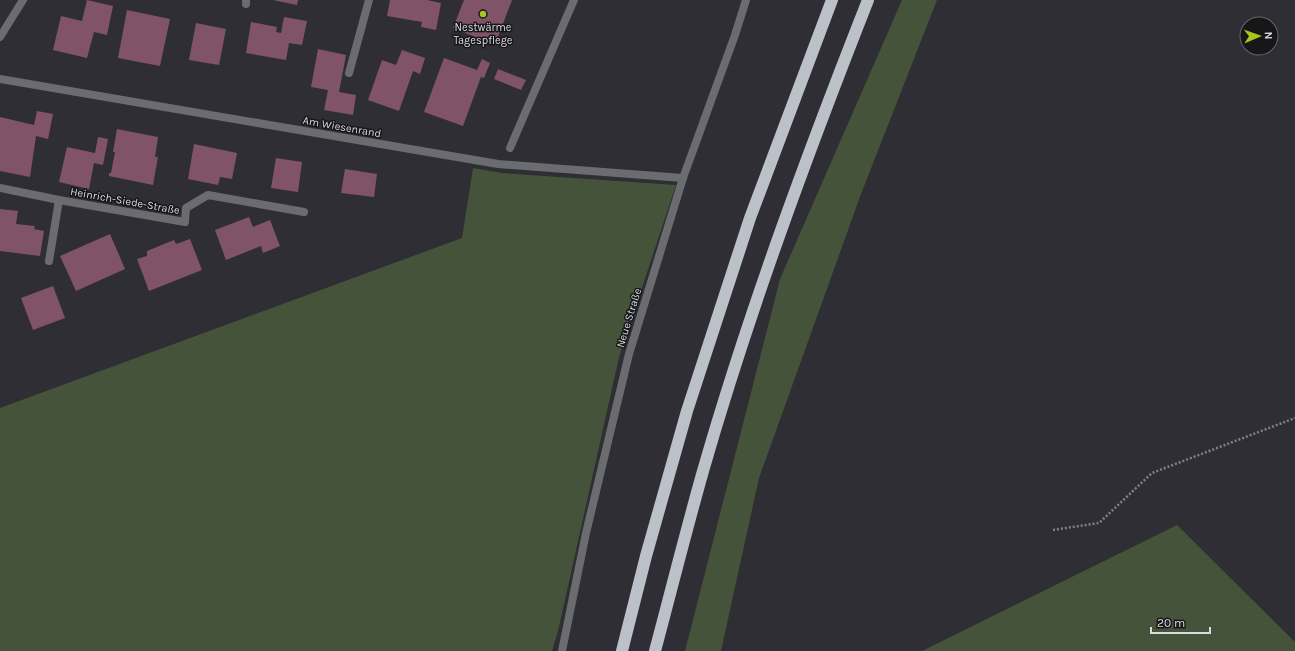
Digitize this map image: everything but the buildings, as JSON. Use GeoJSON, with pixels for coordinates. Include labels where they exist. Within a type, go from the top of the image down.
{"type":"FeatureCollection","features":[{"type":"Feature","properties":{"kind":"highway"},"geometry":{"type":"LineString","coordinates":[[622,651],[646,556],[687,411],[750,218],[832,0]]}},
{"type":"Feature","properties":{"kind":"highway"},"geometry":{"type":"LineString","coordinates":[[655,651],[703,472],[735,367],[823,116],[868,0]]}},
{"type":"Feature","properties":{"kind":"street"},"geometry":{"type":"LineString","coordinates":[[0,38],[24,0]]}},
{"type":"Feature","properties":{"kind":"street"},"geometry":{"type":"LineString","coordinates":[[349,73],[369,0]]}},
{"type":"Feature","properties":{"kind":"street"},"geometry":{"type":"LineString","coordinates":[[510,148],[574,0]]}},
{"type":"Feature","properties":{"kind":"street","name":"Neue Straße"},"geometry":{"type":"LineString","coordinates":[[562,651],[586,533],[629,354],[683,178],[735,35],[746,0]]}},
{"type":"Feature","properties":{"kind":"street","name":"Am Wiesenrand"},"geometry":{"type":"LineString","coordinates":[[0,79],[498,164],[683,178]]}},
{"type":"Feature","properties":{"kind":"street","name":"Heinrich-Siede-Straße"},"geometry":{"type":"LineString","coordinates":[[0,188],[185,222],[186,208],[208,196],[304,212]]}},
{"type":"Feature","properties":{"kind":"street"},"geometry":{"type":"LineString","coordinates":[[49,261],[59,200]]}},
{"type":"Feature","properties":{"kind":"path"},"geometry":{"type":"LineString","coordinates":[[1053,530],[1099,523],[1152,473],[1295,418]]}},
{"type":"Feature","properties":{"kind":"green space"},"geometry":{"type":"Polygon","coordinates":[[[902,0],[937,0],[861,194],[759,478],[721,651],[685,651],[780,279],[902,0]]]}},
{"type":"Feature","properties":{"kind":"green space"},"geometry":{"type":"Polygon","coordinates":[[[473,168],[502,173],[676,185],[619,357],[558,631],[552,651],[0,651],[0,408],[462,238],[473,168]]]}},
{"type":"Feature","properties":{"kind":"green space"},"geometry":{"type":"Polygon","coordinates":[[[1177,525],[1295,642],[1295,651],[922,651],[1177,525]]]}},
{"type":"Feature","properties":{"kind":"place","name":"Nestwärme Tagespflege"},"geometry":{"type":"Point","coordinates":[483,14]}}]}
